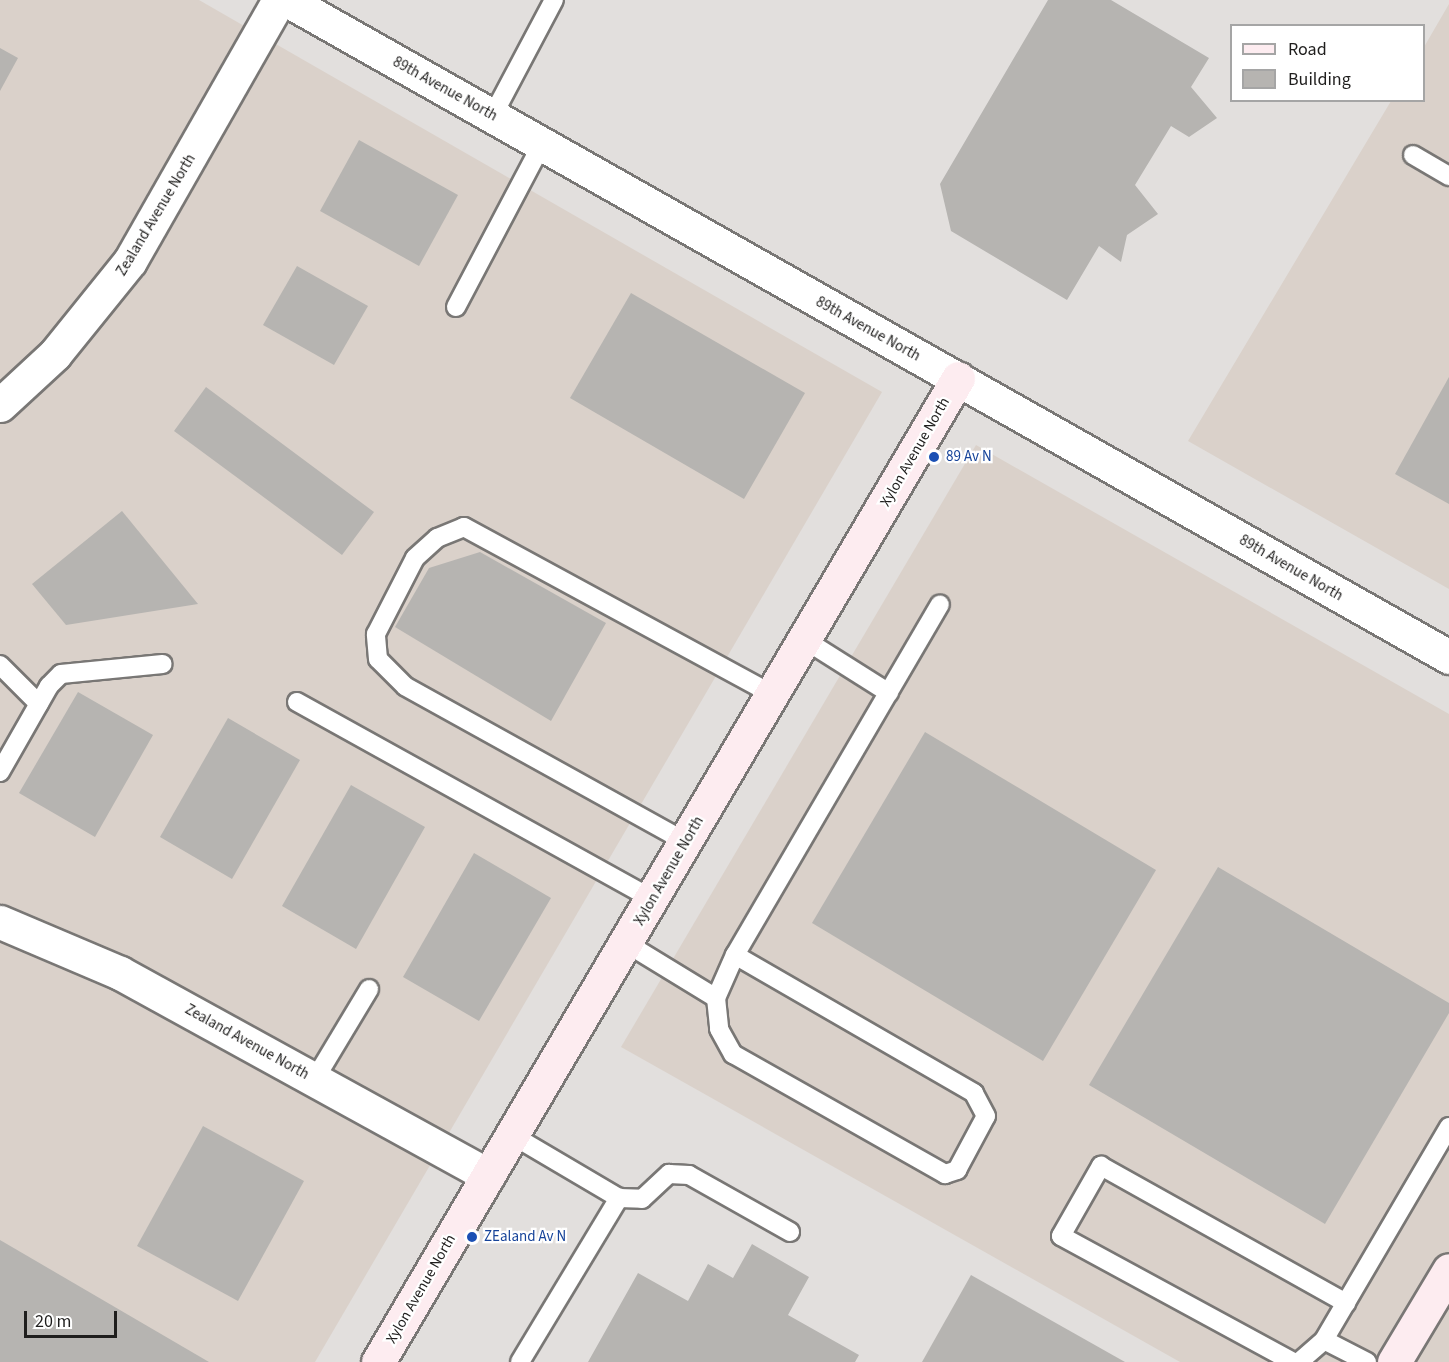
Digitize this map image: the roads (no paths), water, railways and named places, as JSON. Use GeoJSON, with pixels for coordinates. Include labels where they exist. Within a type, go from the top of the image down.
{"type":"FeatureCollection","features":[{"type":"Feature","properties":{"kind":"street","name":"Zealand Avenue North"},"geometry":{"type":"LineString","coordinates":[[0,405],[55,354],[130,261],[279,0]]}},
{"type":"Feature","properties":{"kind":"street","name":"89th Avenue North"},"geometry":{"type":"LineString","coordinates":[[287,0],[1449,657]]}},
{"type":"Feature","properties":{"kind":"street","name":"Xylon Avenue North"},"geometry":{"type":"LineString","coordinates":[[378,1362],[958,378]]}},
{"type":"Feature","properties":{"kind":"street","name":"Zealand Avenue North"},"geometry":{"type":"LineString","coordinates":[[0,922],[120,974],[488,1175]]}},
{"type":"Feature","properties":{"kind":"street"},"geometry":{"type":"LineString","coordinates":[[1394,1362],[1449,1270]]}},
{"type":"Feature","properties":{"kind":"lane"},"geometry":{"type":"LineString","coordinates":[[493,115],[545,3]]}},
{"type":"Feature","properties":{"kind":"lane"},"geometry":{"type":"LineString","coordinates":[[456,307],[542,144]]}},
{"type":"Feature","properties":{"kind":"lane"},"geometry":{"type":"LineString","coordinates":[[1413,155],[1449,176]]}},
{"type":"Feature","properties":{"kind":"lane"},"geometry":{"type":"LineString","coordinates":[[686,842],[405,686],[378,659],[376,633],[415,558],[437,538],[464,527],[772,695]]}},
{"type":"Feature","properties":{"kind":"lane"},"geometry":{"type":"LineString","coordinates":[[735,955],[974,1093],[986,1116],[957,1170],[945,1174],[733,1053],[718,1029],[716,998],[735,955],[940,604]]}},
{"type":"Feature","properties":{"kind":"lane"},"geometry":{"type":"LineString","coordinates":[[805,639],[889,693]]}},
{"type":"Feature","properties":{"kind":"lane"},"geometry":{"type":"LineString","coordinates":[[0,772],[39,704],[61,674],[163,664]]}},
{"type":"Feature","properties":{"kind":"lane"},"geometry":{"type":"LineString","coordinates":[[0,665],[39,704]]}},
{"type":"Feature","properties":{"kind":"lane"},"geometry":{"type":"LineString","coordinates":[[297,702],[652,898]]}},
{"type":"Feature","properties":{"kind":"lane"},"geometry":{"type":"LineString","coordinates":[[626,944],[716,998]]}},
{"type":"Feature","properties":{"kind":"lane"},"geometry":{"type":"LineString","coordinates":[[315,1079],[369,989]]}},
{"type":"Feature","properties":{"kind":"lane"},"geometry":{"type":"LineString","coordinates":[[1299,1362],[1324,1340],[1449,1127]]}},
{"type":"Feature","properties":{"kind":"lane"},"geometry":{"type":"LineString","coordinates":[[512,1135],[619,1198],[642,1199],[669,1174],[689,1175],[790,1232]]}},
{"type":"Feature","properties":{"kind":"lane"},"geometry":{"type":"LineString","coordinates":[[1293,1362],[1060,1236],[1101,1166],[1346,1303]]}},
{"type":"Feature","properties":{"kind":"lane"},"geometry":{"type":"LineString","coordinates":[[520,1362],[619,1198]]}},
{"type":"Feature","properties":{"kind":"lane"},"geometry":{"type":"LineString","coordinates":[[1324,1340],[1367,1362]]}},
{"type":"Feature","properties":{"kind":"place","name":"89 Av N"},"geometry":{"type":"Point","coordinates":[934,457]}},
{"type":"Feature","properties":{"kind":"place","name":"ZEaland Av N"},"geometry":{"type":"Point","coordinates":[472,1237]}}]}
